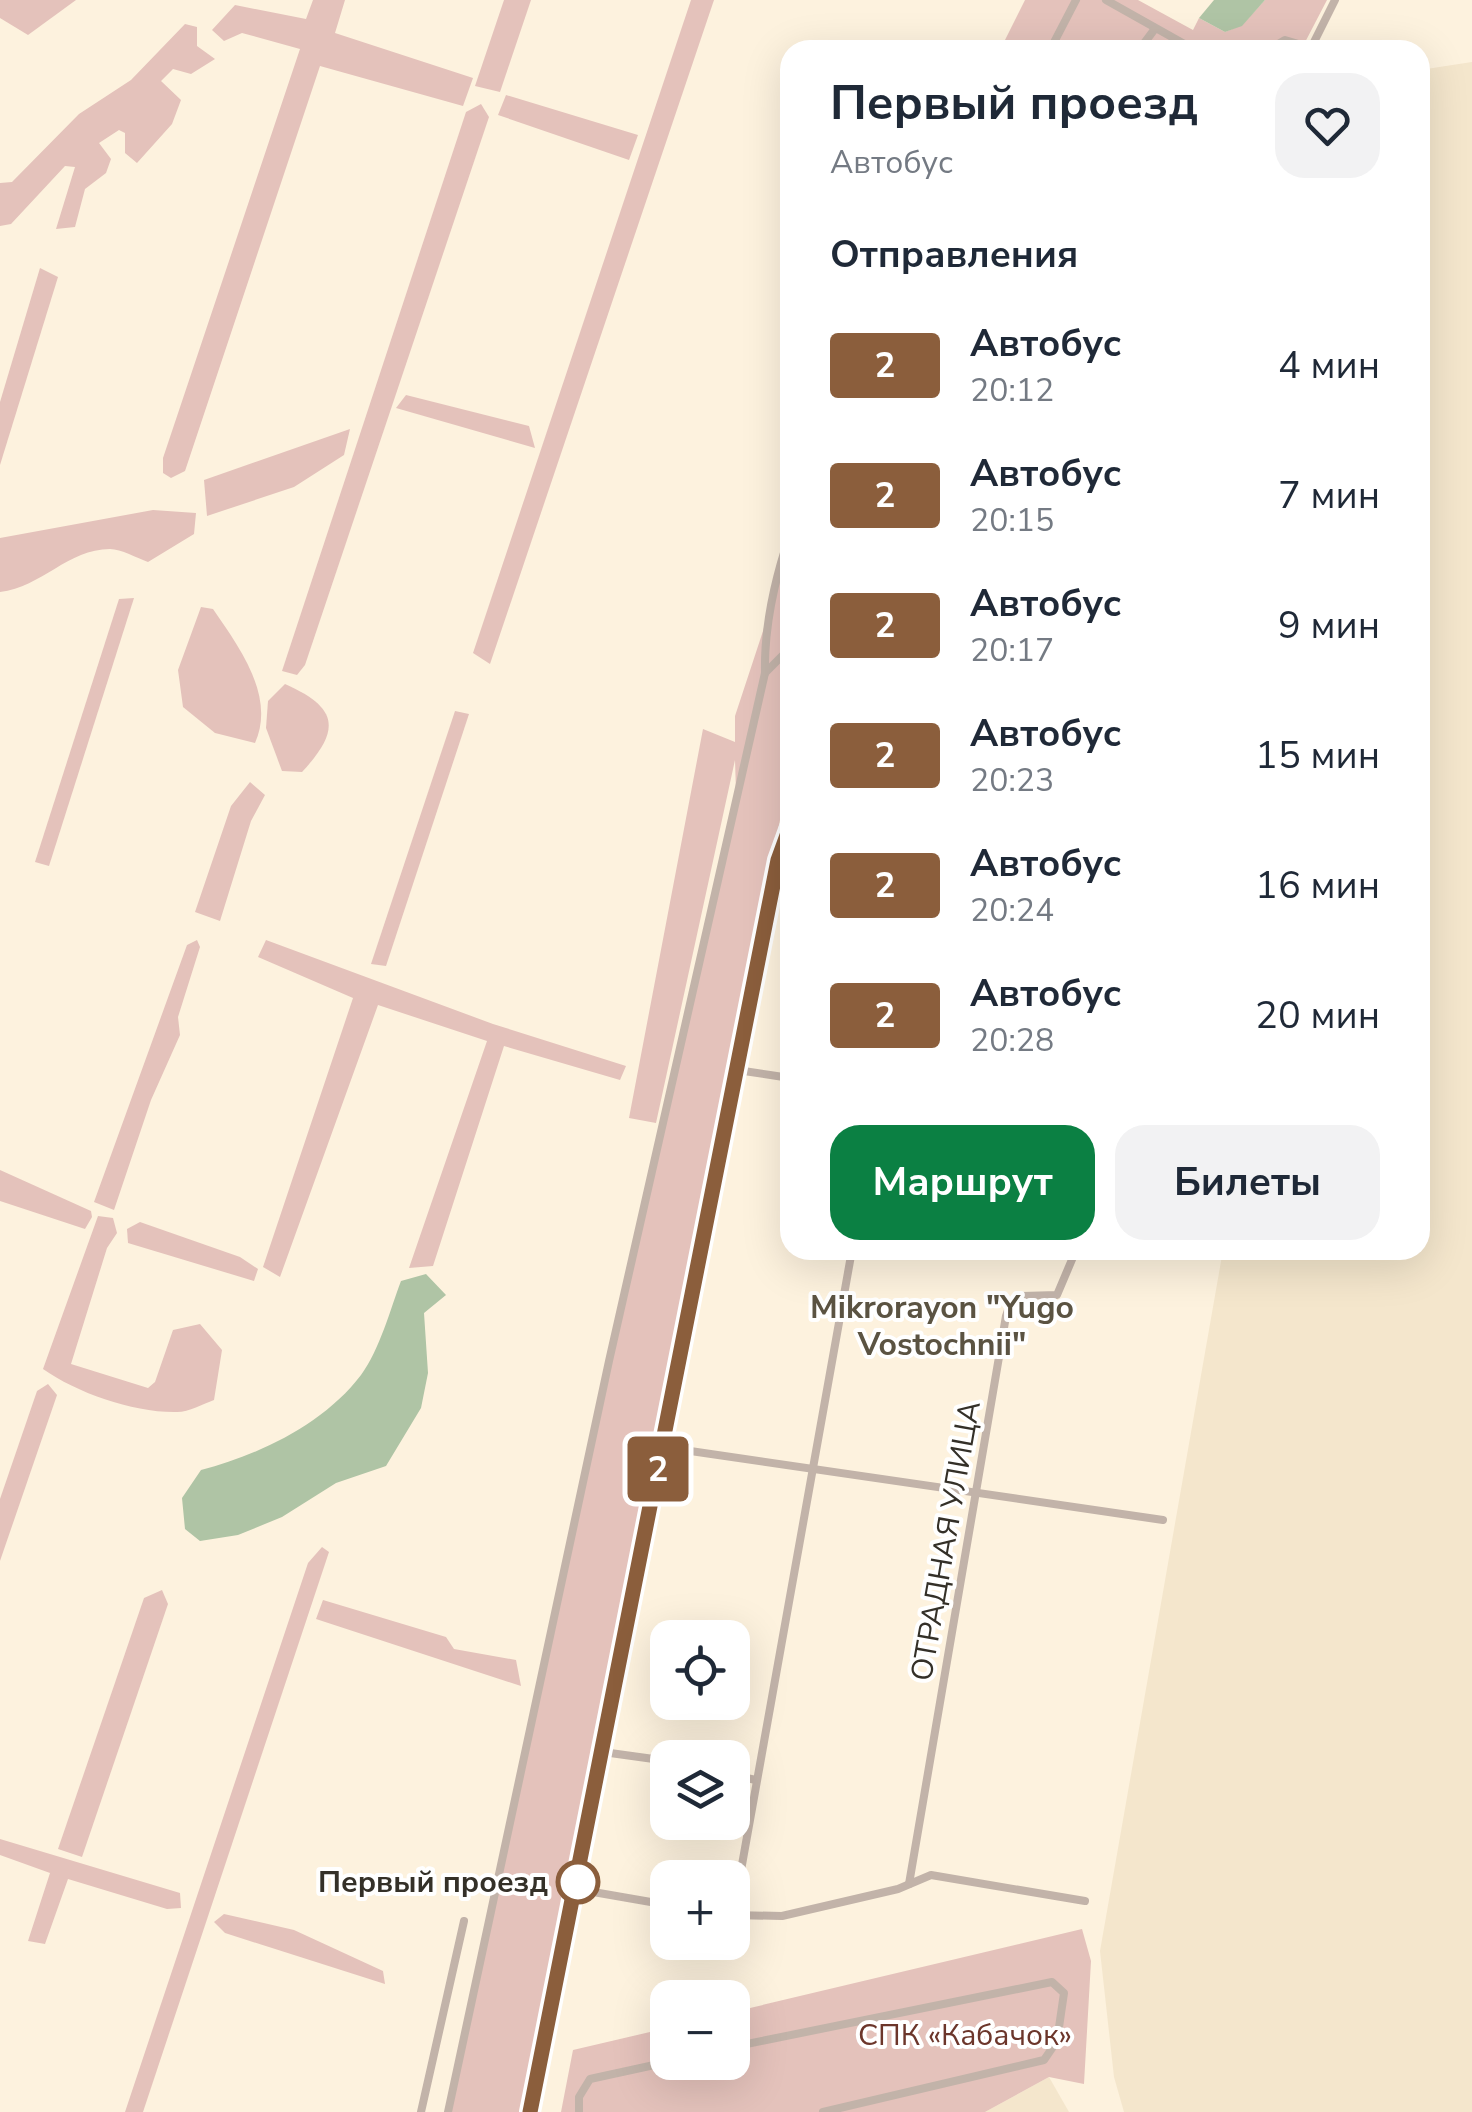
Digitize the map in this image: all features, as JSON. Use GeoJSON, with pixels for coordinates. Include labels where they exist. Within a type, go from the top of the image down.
{"type":"FeatureCollection","features":[{"type":"Feature","properties":{"kind":"street"},"geometry":{"type":"LineString","coordinates":[[1055,40],[1076,0]]}},
{"type":"Feature","properties":{"kind":"street"},"geometry":{"type":"LineString","coordinates":[[1106,0],[1174,40]]}},
{"type":"Feature","properties":{"kind":"street"},"geometry":{"type":"LineString","coordinates":[[1315,40],[1335,0]]}},
{"type":"Feature","properties":{"kind":"street"},"geometry":{"type":"LineString","coordinates":[[1146,40],[1154,30]]}},
{"type":"Feature","properties":{"kind":"street"},"geometry":{"type":"LineString","coordinates":[[448,2112],[609,1361],[765,673],[764,650],[780,564]]}},
{"type":"Feature","properties":{"kind":"street"},"geometry":{"type":"LineString","coordinates":[[765,673],[780,658]]}},
{"type":"Feature","properties":{"kind":"street"},"geometry":{"type":"LineString","coordinates":[[530,2112],[780,854]]}},
{"type":"Feature","properties":{"kind":"street"},"geometry":{"type":"LineString","coordinates":[[737,1070],[780,1076]]}},
{"type":"Feature","properties":{"kind":"street"},"geometry":{"type":"LineString","coordinates":[[742,1860],[850,1260]]}},
{"type":"Feature","properties":{"kind":"street","name":"ОТРАДНАЯ УЛИЦА"},"geometry":{"type":"LineString","coordinates":[[909,1884],[1011,1301],[1022,1296],[1057,1296],[1072,1260]]}},
{"type":"Feature","properties":{"kind":"street"},"geometry":{"type":"LineString","coordinates":[[663,1448],[1163,1520]]}},
{"type":"Feature","properties":{"kind":"street"},"geometry":{"type":"LineString","coordinates":[[603,1752],[650,1759]]}},
{"type":"Feature","properties":{"kind":"street"},"geometry":{"type":"LineString","coordinates":[[750,1778],[756,1780]]}},
{"type":"Feature","properties":{"kind":"street"},"geometry":{"type":"LineString","coordinates":[[750,1915],[782,1916],[932,1875],[1084,1901]]}},
{"type":"Feature","properties":{"kind":"street"},"geometry":{"type":"LineString","coordinates":[[576,1889],[650,1903]]}},
{"type":"Feature","properties":{"kind":"street"},"geometry":{"type":"LineString","coordinates":[[422,2112],[464,1921]]}},
{"type":"Feature","properties":{"kind":"street"},"geometry":{"type":"LineString","coordinates":[[750,2043],[1052,1982],[1064,1993],[1057,2041],[1044,2060],[822,2112]]}},
{"type":"Feature","properties":{"kind":"street"},"geometry":{"type":"LineString","coordinates":[[579,2112],[579,2097],[590,2079],[650,2066]]}},
{"type":"Feature","properties":{"kind":"shaded area"},"geometry":{"type":"Polygon","coordinates":[[[1214,0],[1265,0],[1242,26],[1225,32],[1199,18],[1214,0]]]}},
{"type":"Feature","properties":{"kind":"shaded area"},"geometry":{"type":"Polygon","coordinates":[[[1472,62],[1472,2112],[1124,2112],[1114,2077],[1100,1951],[1221,1260],[1430,1260],[1430,68],[1472,62]]]}},
{"type":"Feature","properties":{"kind":"shaded area"},"geometry":{"type":"Polygon","coordinates":[[[426,1274],[446,1295],[424,1313],[428,1373],[421,1408],[386,1466],[336,1483],[282,1517],[238,1535],[200,1541],[185,1529],[182,1498],[201,1470],[267,1446],[329,1408],[368,1365],[401,1281],[426,1274]]]}},
{"type":"Feature","properties":{"kind":"shaded area"},"geometry":{"type":"Polygon","coordinates":[[[1049,2077],[1069,2112],[985,2112],[1049,2077]]]}},
{"type":"Feature","properties":{"kind":"green space"},"geometry":{"type":"Polygon","coordinates":[[[0,0],[76,0],[28,35],[0,18],[0,0]]]}},
{"type":"Feature","properties":{"kind":"green space"},"geometry":{"type":"Polygon","coordinates":[[[313,0],[345,0],[335,33],[473,78],[463,106],[320,66],[185,471],[171,478],[163,473],[163,458],[300,49],[242,33],[224,41],[212,30],[235,5],[306,19],[313,0]]]}},
{"type":"Feature","properties":{"kind":"green space"},"geometry":{"type":"Polygon","coordinates":[[[504,0],[531,0],[500,92],[475,86],[504,0]]]}},
{"type":"Feature","properties":{"kind":"green space"},"geometry":{"type":"Polygon","coordinates":[[[691,0],[714,0],[490,664],[473,653],[691,0]]]}},
{"type":"Feature","properties":{"kind":"green space"},"geometry":{"type":"Polygon","coordinates":[[[1025,0],[1138,0],[1193,30],[1199,18],[1225,32],[1242,25],[1265,0],[1327,0],[1306,40],[1005,40],[1025,0]]]}},
{"type":"Feature","properties":{"kind":"green space"},"geometry":{"type":"Polygon","coordinates":[[[185,24],[197,27],[197,46],[215,59],[191,74],[173,69],[161,81],[181,100],[172,124],[137,163],[125,153],[125,133],[119,130],[99,143],[111,159],[106,173],[85,189],[75,227],[56,229],[75,167],[65,166],[11,224],[0,226],[0,183],[12,182],[79,114],[131,80],[185,24]]]}},
{"type":"Feature","properties":{"kind":"green space"},"geometry":{"type":"Polygon","coordinates":[[[506,95],[638,135],[629,160],[498,115],[506,95]]]}},
{"type":"Feature","properties":{"kind":"green space"},"geometry":{"type":"Polygon","coordinates":[[[481,104],[489,117],[305,665],[297,675],[282,671],[466,112],[481,104]]]}},
{"type":"Feature","properties":{"kind":"green space"},"geometry":{"type":"Polygon","coordinates":[[[40,268],[58,277],[0,465],[0,402],[40,268]]]}},
{"type":"Feature","properties":{"kind":"green space"},"geometry":{"type":"Polygon","coordinates":[[[406,395],[529,426],[535,448],[396,408],[406,395]]]}},
{"type":"Feature","properties":{"kind":"green space"},"geometry":{"type":"Polygon","coordinates":[[[350,429],[344,455],[294,487],[207,516],[204,480],[350,429]]]}},
{"type":"Feature","properties":{"kind":"green space"},"geometry":{"type":"Polygon","coordinates":[[[153,510],[196,513],[194,534],[148,562],[114,549],[95,551],[29,583],[0,592],[0,538],[153,510]]]}},
{"type":"Feature","properties":{"kind":"green space"},"geometry":{"type":"Polygon","coordinates":[[[780,579],[780,820],[525,2112],[447,2112],[736,792],[735,760],[656,1123],[629,1118],[703,729],[735,742],[735,716],[780,579]]]}},
{"type":"Feature","properties":{"kind":"green space"},"geometry":{"type":"Polygon","coordinates":[[[134,598],[49,866],[35,862],[119,599],[134,598]]]}},
{"type":"Feature","properties":{"kind":"green space"},"geometry":{"type":"Polygon","coordinates":[[[201,607],[213,609],[252,673],[261,708],[255,743],[215,733],[183,707],[178,670],[201,607]]]}},
{"type":"Feature","properties":{"kind":"green space"},"geometry":{"type":"Polygon","coordinates":[[[285,684],[316,702],[328,721],[323,744],[302,772],[282,771],[266,728],[268,701],[285,684]]]}},
{"type":"Feature","properties":{"kind":"green space"},"geometry":{"type":"Polygon","coordinates":[[[455,711],[469,714],[386,966],[371,964],[455,711]]]}},
{"type":"Feature","properties":{"kind":"green space"},"geometry":{"type":"Polygon","coordinates":[[[250,782],[265,795],[251,821],[220,921],[195,912],[231,806],[250,782]]]}},
{"type":"Feature","properties":{"kind":"green space"},"geometry":{"type":"Polygon","coordinates":[[[197,940],[200,947],[178,1017],[180,1035],[151,1100],[114,1210],[94,1202],[187,945],[197,940]]]}},
{"type":"Feature","properties":{"kind":"green space"},"geometry":{"type":"Polygon","coordinates":[[[266,940],[493,1024],[626,1066],[620,1080],[504,1046],[433,1266],[409,1268],[487,1041],[378,1005],[280,1277],[263,1267],[353,998],[258,957],[266,940]]]}},
{"type":"Feature","properties":{"kind":"green space"},"geometry":{"type":"Polygon","coordinates":[[[0,1170],[91,1211],[85,1229],[0,1201],[0,1170]]]}},
{"type":"Feature","properties":{"kind":"green space"},"geometry":{"type":"Polygon","coordinates":[[[98,1216],[113,1218],[117,1233],[107,1248],[71,1364],[148,1388],[155,1382],[173,1330],[200,1324],[222,1350],[214,1400],[182,1412],[143,1409],[89,1393],[43,1369],[98,1216]]]}},
{"type":"Feature","properties":{"kind":"green space"},"geometry":{"type":"Polygon","coordinates":[[[140,1222],[240,1257],[258,1269],[254,1281],[128,1243],[127,1229],[140,1222]]]}},
{"type":"Feature","properties":{"kind":"green space"},"geometry":{"type":"Polygon","coordinates":[[[48,1384],[57,1395],[0,1561],[0,1499],[37,1391],[48,1384]]]}},
{"type":"Feature","properties":{"kind":"green space"},"geometry":{"type":"Polygon","coordinates":[[[322,1547],[329,1552],[143,2112],[125,2112],[308,1563],[322,1547]]]}},
{"type":"Feature","properties":{"kind":"green space"},"geometry":{"type":"Polygon","coordinates":[[[162,1590],[168,1604],[82,1857],[58,1849],[144,1598],[162,1590]]]}},
{"type":"Feature","properties":{"kind":"green space"},"geometry":{"type":"Polygon","coordinates":[[[323,1600],[446,1637],[454,1649],[516,1660],[521,1686],[316,1619],[323,1600]]]}},
{"type":"Feature","properties":{"kind":"green space"},"geometry":{"type":"Polygon","coordinates":[[[0,1839],[180,1893],[181,1908],[167,1909],[68,1879],[45,1944],[28,1941],[50,1873],[0,1855],[0,1839]]]}},
{"type":"Feature","properties":{"kind":"green space"},"geometry":{"type":"Polygon","coordinates":[[[224,1914],[294,1930],[383,1971],[385,1984],[225,1933],[214,1922],[224,1914]]]}},
{"type":"Feature","properties":{"kind":"green space","name":"СПК «Кабачок»"},"geometry":{"type":"Polygon","coordinates":[[[1082,1929],[1091,1961],[1084,2084],[1049,2077],[985,2112],[561,2112],[573,2050],[650,2032],[650,2080],[750,2080],[750,2008],[1082,1929]]]}},
{"type":"Feature","properties":{"kind":"bus line","name":"2"},"geometry":{"type":"LineString","coordinates":[[530,2112],[780,854]]}},
{"type":"Feature","properties":{"kind":"place","name":"Первый проезд"},"geometry":{"type":"Point","coordinates":[578,1882]}},
{"type":"Feature","properties":{"kind":"district","name":"Mikrorayon \"Yugo Vostochnii\""},"geometry":{"type":"Point","coordinates":[942,1326]}}]}
